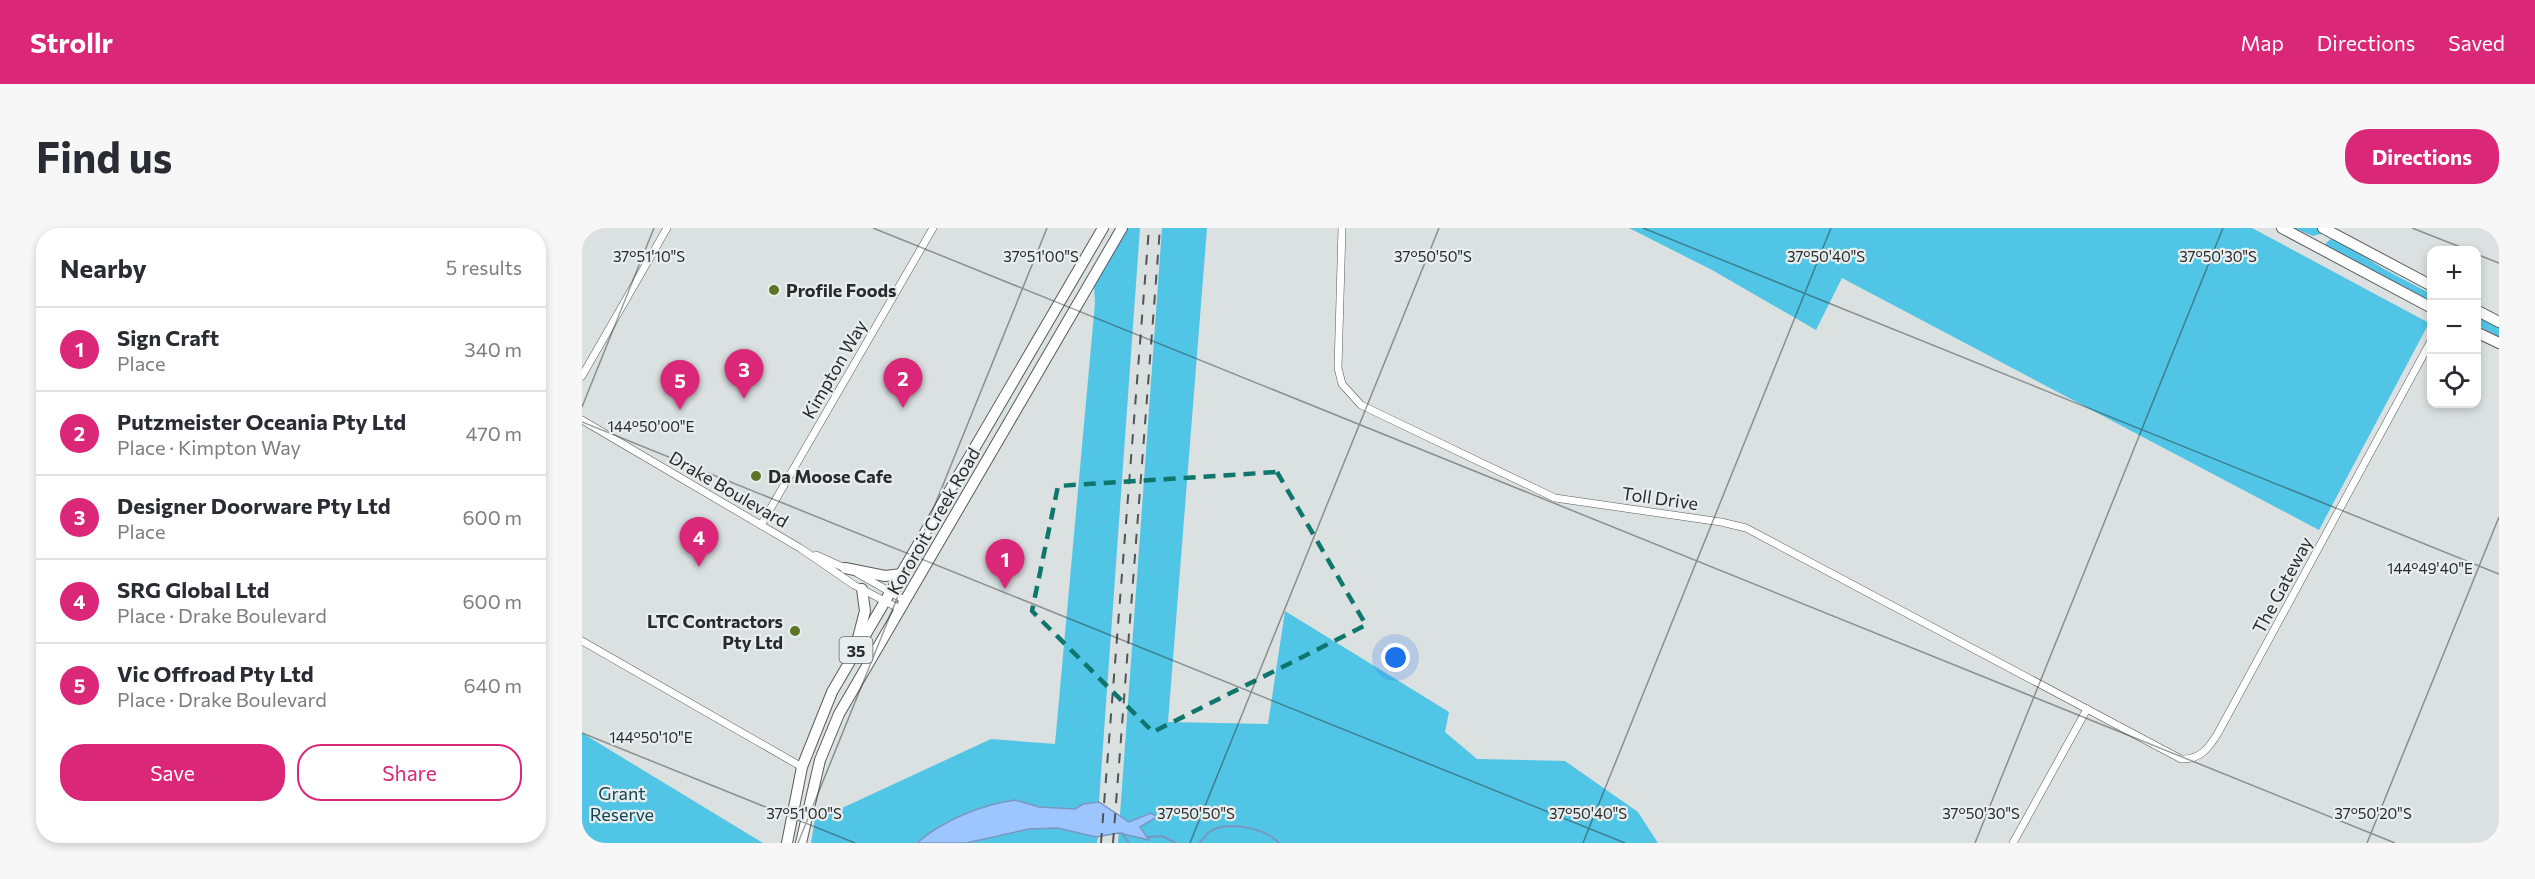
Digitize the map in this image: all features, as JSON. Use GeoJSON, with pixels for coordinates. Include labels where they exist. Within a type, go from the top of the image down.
{"type":"FeatureCollection","features":[{"type":"Feature","properties":{"kind":"main road","name":"Kororoit Creek Road"},"geometry":{"type":"LineString","coordinates":[[787,843],[802,767],[828,701],[1103,228]]}},
{"type":"Feature","properties":{"kind":"main road","name":"Kororoit Creek Road"},"geometry":{"type":"LineString","coordinates":[[801,843],[813,786],[831,733],[847,700],[1122,228]]}},
{"type":"Feature","properties":{"kind":"main road"},"geometry":{"type":"LineString","coordinates":[[2282,228],[2427,305]]}},
{"type":"Feature","properties":{"kind":"main road"},"geometry":{"type":"LineString","coordinates":[[2323,228],[2427,283]]}},
{"type":"Feature","properties":{"kind":"main road"},"geometry":{"type":"LineString","coordinates":[[2481,313],[2499,322]]}},
{"type":"Feature","properties":{"kind":"main road"},"geometry":{"type":"LineString","coordinates":[[2481,334],[2499,343]]}},
{"type":"Feature","properties":{"kind":"main road"},"geometry":{"type":"LineString","coordinates":[[845,568],[885,576],[902,574]]}},
{"type":"Feature","properties":{"kind":"main road"},"geometry":{"type":"LineString","coordinates":[[847,666],[865,611],[862,589]]}},
{"type":"Feature","properties":{"kind":"street"},"geometry":{"type":"LineString","coordinates":[[582,376],[667,228]]}},
{"type":"Feature","properties":{"kind":"street","name":"Kimpton Way"},"geometry":{"type":"LineString","coordinates":[[761,525],[933,228]]}},
{"type":"Feature","properties":{"kind":"street","name":"Toll Drive"},"geometry":{"type":"LineString","coordinates":[[1342,228],[1338,368],[1342,384],[1361,405],[1555,498],[1721,522],[1746,528],[2112,722]]}},
{"type":"Feature","properties":{"kind":"street","name":"The Gateway"},"geometry":{"type":"LineString","coordinates":[[2112,722],[2181,759],[2194,758],[2208,748],[2427,348]]}},
{"type":"Feature","properties":{"kind":"street","name":"Drake Boulevard"},"geometry":{"type":"LineString","coordinates":[[582,420],[800,548],[862,589],[888,597]]}},
{"type":"Feature","properties":{"kind":"street","name":"Drake Boulevard"},"geometry":{"type":"LineString","coordinates":[[800,548],[845,568],[903,605]]}},
{"type":"Feature","properties":{"kind":"street"},"geometry":{"type":"LineString","coordinates":[[582,641],[802,767]]}},
{"type":"Feature","properties":{"kind":"street"},"geometry":{"type":"LineString","coordinates":[[2013,843],[2086,709]]}},
{"type":"Feature","properties":{"kind":"highlighted area"},"geometry":{"type":"Polygon","coordinates":[[[1277,472],[1366,625],[1153,732],[1032,611],[1058,486],[1277,472]]]}},
{"type":"Feature","properties":{"kind":"green space"},"geometry":{"type":"Polygon","coordinates":[[[1127,228],[1140,228],[1099,802],[1083,804],[1075,809],[1039,807],[1015,800],[1000,802],[946,822],[917,843],[811,843],[816,813],[827,815],[991,739],[1055,744],[1095,303],[1094,285],[1127,228]]]}},
{"type":"Feature","properties":{"kind":"green space"},"geometry":{"type":"Polygon","coordinates":[[[1162,228],[1207,228],[1168,722],[1268,724],[1285,611],[1449,712],[1445,732],[1477,759],[1565,761],[1638,812],[1658,843],[1118,843],[1162,228]]]}},
{"type":"Feature","properties":{"kind":"green space"},"geometry":{"type":"Polygon","coordinates":[[[1629,228],[2252,228],[2427,322],[2427,327],[2319,530],[1842,278],[1816,330],[1712,270],[1629,228]]]}},
{"type":"Feature","properties":{"kind":"green space"},"geometry":{"type":"Polygon","coordinates":[[[2294,228],[2317,228],[2324,233],[2313,236],[2294,228]]]}},
{"type":"Feature","properties":{"kind":"green space"},"geometry":{"type":"Polygon","coordinates":[[[2333,237],[2384,269],[2427,292],[2427,300],[2324,245],[2333,237]]]}},
{"type":"Feature","properties":{"kind":"green space"},"geometry":{"type":"Polygon","coordinates":[[[2481,317],[2499,328],[2499,337],[2481,327],[2481,317]]]}},
{"type":"Feature","properties":{"kind":"green space","name":"Grant Reserve"},"geometry":{"type":"Polygon","coordinates":[[[582,733],[763,843],[582,843],[582,733]]]}},
{"type":"Feature","properties":{"kind":"green space"},"geometry":{"type":"Polygon","coordinates":[[[1058,828],[1098,837],[1097,843],[966,843],[1029,829],[1058,828]]]}},
{"type":"Feature","properties":{"kind":"shaded area"},"geometry":{"type":"Polygon","coordinates":[[[1015,800],[1039,807],[1075,809],[1083,804],[1099,802],[1129,822],[1151,813],[1157,817],[1140,827],[1149,840],[1119,833],[1096,837],[1058,828],[1029,829],[966,843],[917,843],[938,827],[963,815],[1015,800]]]}},
{"type":"Feature","properties":{"kind":"waterway"},"geometry":{"type":"LineString","coordinates":[[1199,843],[1215,829],[1234,826],[1264,833],[1279,843]]}},
{"type":"Feature","properties":{"kind":"waterway"},"geometry":{"type":"LineString","coordinates":[[1122,833],[1129,843]]}},
{"type":"Feature","properties":{"kind":"waterway"},"geometry":{"type":"LineString","coordinates":[[1148,837],[1162,836],[1176,843]]}},
{"type":"Feature","properties":{"kind":"railway"},"geometry":{"type":"LineString","coordinates":[[1101,843],[1149,228]]}},
{"type":"Feature","properties":{"kind":"railway"},"geometry":{"type":"LineString","coordinates":[[1113,843],[1160,228]]}},
{"type":"Feature","properties":{"kind":"place","name":"Profile Foods"},"geometry":{"type":"Point","coordinates":[774,290]}},
{"type":"Feature","properties":{"kind":"place","name":"Designer Doorware Pty Ltd"},"geometry":{"type":"Point","coordinates":[744,399]}},
{"type":"Feature","properties":{"kind":"place","name":"Putzmeister Oceania Pty Ltd"},"geometry":{"type":"Point","coordinates":[903,408]}},
{"type":"Feature","properties":{"kind":"place","name":"Vic Offroad Pty Ltd"},"geometry":{"type":"Point","coordinates":[680,410]}},
{"type":"Feature","properties":{"kind":"place","name":"Da Moose Cafe"},"geometry":{"type":"Point","coordinates":[756,476]}},
{"type":"Feature","properties":{"kind":"place","name":"SRG Global Ltd"},"geometry":{"type":"Point","coordinates":[699,567]}},
{"type":"Feature","properties":{"kind":"place","name":"Sign Craft"},"geometry":{"type":"Point","coordinates":[1005,589]}},
{"type":"Feature","properties":{"kind":"place","name":"LTC Contractors Pty Ltd"},"geometry":{"type":"Point","coordinates":[795,631]}}]}
